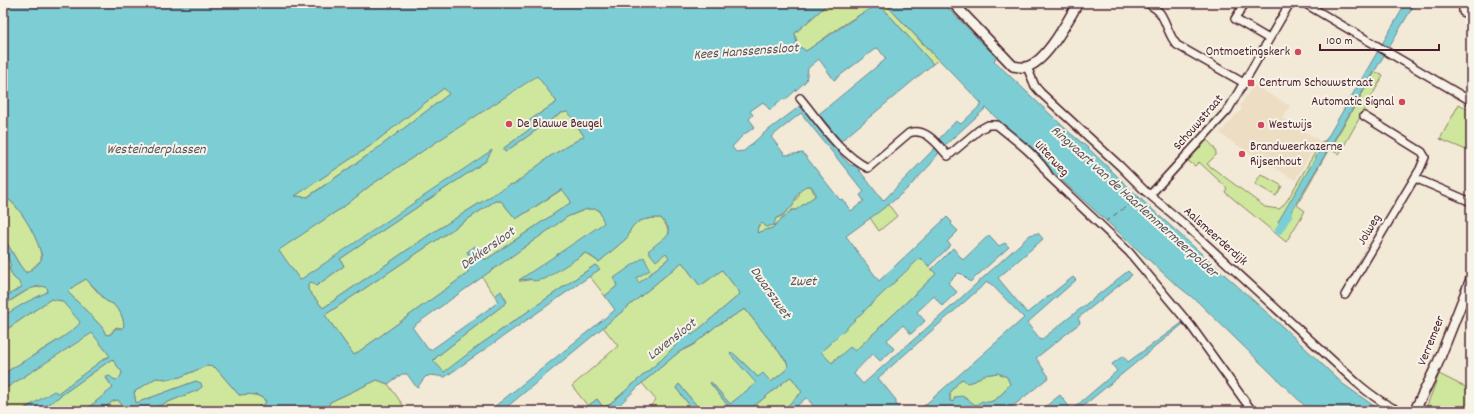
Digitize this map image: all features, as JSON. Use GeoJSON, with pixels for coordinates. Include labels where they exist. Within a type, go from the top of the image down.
{"type":"FeatureCollection","features":[{"type":"Feature","properties":{"kind":"street"},"geometry":{"type":"LineString","coordinates":[[952,3],[1013,66],[1020,68],[1034,64],[1041,58],[1054,42],[1078,3]]}},
{"type":"Feature","properties":{"kind":"street"},"geometry":{"type":"LineString","coordinates":[[1147,3],[1156,8],[1161,14],[1172,40],[1177,45],[1244,83]]}},
{"type":"Feature","properties":{"kind":"street"},"geometry":{"type":"LineString","coordinates":[[1245,3],[1235,19],[1269,39]]}},
{"type":"Feature","properties":{"kind":"street","name":"Schouwstraat"},"geometry":{"type":"LineString","coordinates":[[1150,195],[1228,110],[1290,3]]}},
{"type":"Feature","properties":{"kind":"street"},"geometry":{"type":"LineString","coordinates":[[1304,3],[1471,101]]}},
{"type":"Feature","properties":{"kind":"street"},"geometry":{"type":"LineString","coordinates":[[1464,3],[1463,12],[1471,16]]}},
{"type":"Feature","properties":{"kind":"street","name":"Aalsmeerderdijk"},"geometry":{"type":"LineString","coordinates":[[1027,67],[1035,86],[1041,93],[1150,195],[1182,222],[1357,383],[1368,392],[1400,411]]}},
{"type":"Feature","properties":{"kind":"street","name":"Uiterweg"},"geometry":{"type":"LineString","coordinates":[[800,98],[840,146],[858,163],[868,168],[909,133],[915,131],[925,133],[948,156],[979,130],[988,125],[997,125],[1026,149],[1049,176],[1129,252],[1190,326],[1252,411]]}},
{"type":"Feature","properties":{"kind":"street","name":"Jolweg"},"geometry":{"type":"LineString","coordinates":[[1345,295],[1425,160],[1424,154],[1364,116]]}},
{"type":"Feature","properties":{"kind":"street"},"geometry":{"type":"LineString","coordinates":[[1415,178],[1471,202]]}},
{"type":"Feature","properties":{"kind":"street","name":"Verremeer"},"geometry":{"type":"LineString","coordinates":[[1416,411],[1437,365],[1471,279]]}},
{"type":"Feature","properties":{"kind":"shaded area","name":"Westwijs"},"geometry":{"type":"Polygon","coordinates":[[[1253,85],[1290,106],[1282,118],[1319,140],[1295,180],[1232,142],[1220,133],[1239,113],[1242,108],[1240,106],[1253,85]]]}},
{"type":"Feature","properties":{"kind":"green space"},"geometry":{"type":"Polygon","coordinates":[[[829,3],[885,3],[938,60],[933,64],[882,7],[864,12],[806,51],[797,45],[795,33],[829,3]]]}},
{"type":"Feature","properties":{"kind":"green space"},"geometry":{"type":"Polygon","coordinates":[[[1375,72],[1382,74],[1383,76],[1339,154],[1329,149],[1297,205],[1305,211],[1286,242],[1225,192],[1227,188],[1199,162],[1195,166],[1188,161],[1207,140],[1214,148],[1216,155],[1207,164],[1265,207],[1281,208],[1288,199],[1321,142],[1326,140],[1333,143],[1375,72]]]}},
{"type":"Feature","properties":{"kind":"green space"},"geometry":{"type":"Polygon","coordinates":[[[537,75],[557,102],[530,120],[530,129],[504,148],[505,152],[561,113],[568,112],[584,136],[549,157],[516,183],[507,186],[432,233],[323,308],[308,290],[308,284],[311,282],[316,286],[344,266],[340,259],[486,161],[300,280],[278,250],[346,205],[371,185],[537,75]]]}},
{"type":"Feature","properties":{"kind":"green space"},"geometry":{"type":"Polygon","coordinates":[[[444,88],[449,94],[374,151],[307,197],[295,196],[370,146],[444,88]]]}},
{"type":"Feature","properties":{"kind":"green space"},"geometry":{"type":"Polygon","coordinates":[[[1459,104],[1471,111],[1471,152],[1440,139],[1459,104]]]}},
{"type":"Feature","properties":{"kind":"green space"},"geometry":{"type":"Polygon","coordinates":[[[1261,174],[1282,186],[1276,196],[1255,184],[1261,174]]]}},
{"type":"Feature","properties":{"kind":"green space"},"geometry":{"type":"Polygon","coordinates":[[[806,186],[811,186],[815,196],[796,210],[792,210],[772,228],[757,233],[757,228],[759,225],[782,216],[799,196],[801,190],[806,186]]]}},
{"type":"Feature","properties":{"kind":"green space"},"geometry":{"type":"Polygon","coordinates":[[[563,189],[571,201],[570,203],[487,259],[484,259],[475,247],[467,252],[472,262],[468,273],[354,355],[325,315],[495,201],[501,201],[516,219],[563,189]]]}},
{"type":"Feature","properties":{"kind":"green space"},"geometry":{"type":"Polygon","coordinates":[[[3,196],[16,206],[28,224],[34,234],[41,253],[41,260],[28,272],[24,272],[6,242],[3,244],[3,196]]]}},
{"type":"Feature","properties":{"kind":"green space"},"geometry":{"type":"Polygon","coordinates":[[[888,204],[897,216],[879,231],[870,218],[888,204]]]}},
{"type":"Feature","properties":{"kind":"green space"},"geometry":{"type":"Polygon","coordinates":[[[587,209],[599,210],[605,223],[519,281],[534,278],[562,267],[585,253],[599,262],[628,237],[632,227],[640,221],[650,219],[661,218],[667,227],[669,238],[666,252],[670,257],[639,283],[636,278],[614,279],[617,286],[605,296],[588,276],[600,269],[595,265],[481,344],[444,373],[433,361],[507,302],[501,292],[495,296],[482,277],[567,217],[587,209]]]}},
{"type":"Feature","properties":{"kind":"green space"},"geometry":{"type":"Polygon","coordinates":[[[3,247],[10,259],[11,266],[9,268],[13,277],[22,287],[3,298],[3,247]]]}},
{"type":"Feature","properties":{"kind":"green space"},"geometry":{"type":"Polygon","coordinates":[[[920,257],[936,274],[855,351],[836,358],[832,363],[821,352],[920,257]]]}},
{"type":"Feature","properties":{"kind":"green space"},"geometry":{"type":"Polygon","coordinates":[[[682,262],[700,286],[722,270],[740,293],[739,295],[692,335],[689,332],[662,359],[609,405],[603,407],[597,399],[588,406],[572,386],[618,346],[603,327],[682,262]]]}},
{"type":"Feature","properties":{"kind":"green space"},"geometry":{"type":"Polygon","coordinates":[[[86,279],[106,301],[113,304],[120,312],[124,326],[122,328],[116,327],[111,334],[106,335],[102,327],[68,292],[74,286],[86,279]]]}},
{"type":"Feature","properties":{"kind":"green space"},"geometry":{"type":"Polygon","coordinates":[[[42,286],[48,288],[48,292],[7,314],[3,310],[4,305],[31,288],[42,286]]]}},
{"type":"Feature","properties":{"kind":"green space"},"geometry":{"type":"Polygon","coordinates":[[[51,299],[62,301],[80,320],[80,324],[68,334],[3,374],[3,332],[51,299]]]}},
{"type":"Feature","properties":{"kind":"green space"},"geometry":{"type":"Polygon","coordinates":[[[745,309],[787,362],[788,367],[786,370],[771,382],[758,377],[732,352],[730,354],[757,383],[730,404],[711,382],[710,383],[732,411],[701,411],[679,384],[676,388],[694,411],[645,411],[656,400],[642,383],[679,352],[693,345],[716,326],[745,309]]]}},
{"type":"Feature","properties":{"kind":"green space"},"geometry":{"type":"Polygon","coordinates":[[[92,332],[110,356],[105,358],[58,393],[28,406],[21,411],[3,411],[3,390],[92,332]]]}},
{"type":"Feature","properties":{"kind":"green space"},"geometry":{"type":"Polygon","coordinates":[[[112,359],[122,372],[121,376],[117,380],[106,378],[113,388],[84,411],[39,411],[112,359]]]}},
{"type":"Feature","properties":{"kind":"green space"},"geometry":{"type":"Polygon","coordinates":[[[206,366],[215,367],[239,395],[250,394],[260,397],[266,402],[254,411],[146,411],[198,390],[196,381],[136,403],[134,392],[156,378],[168,379],[180,377],[206,366]]]}},
{"type":"Feature","properties":{"kind":"green space"},"geometry":{"type":"Polygon","coordinates":[[[998,373],[1007,377],[1010,384],[997,398],[990,402],[977,405],[950,401],[950,393],[960,380],[964,379],[975,381],[983,375],[998,373]]]}},
{"type":"Feature","properties":{"kind":"green space"},"geometry":{"type":"Polygon","coordinates":[[[1439,374],[1471,390],[1471,411],[1425,411],[1439,374]]]}},
{"type":"Feature","properties":{"kind":"green space"},"geometry":{"type":"Polygon","coordinates":[[[790,377],[802,392],[782,411],[748,411],[790,377]]]}},
{"type":"Feature","properties":{"kind":"green space"},"geometry":{"type":"Polygon","coordinates":[[[377,380],[388,384],[407,411],[327,411],[330,402],[377,380]]]}},
{"type":"Feature","properties":{"kind":"green space"},"geometry":{"type":"Polygon","coordinates":[[[118,400],[127,411],[101,411],[113,401],[118,400]]]}},
{"type":"Feature","properties":{"kind":"water","name":"Westeinderplassen"},"geometry":{"type":"Polygon","coordinates":[[[3,3],[829,3],[795,33],[797,45],[806,51],[861,14],[879,4],[933,64],[841,141],[819,114],[886,59],[878,48],[875,49],[834,80],[819,59],[808,68],[806,81],[785,100],[783,99],[770,110],[763,102],[750,111],[753,115],[749,119],[755,127],[743,135],[732,147],[736,152],[744,151],[763,134],[803,104],[829,136],[826,139],[850,165],[856,166],[883,201],[936,147],[938,140],[956,121],[961,124],[982,104],[885,3],[943,3],[996,57],[994,61],[1144,202],[1284,328],[1343,384],[1381,411],[1306,411],[1308,409],[1198,302],[1173,282],[1055,174],[986,108],[943,147],[930,165],[908,188],[892,202],[846,236],[879,281],[947,217],[958,231],[947,242],[951,245],[929,266],[920,258],[821,352],[832,363],[850,347],[855,351],[936,274],[932,269],[953,248],[963,260],[989,235],[999,246],[1005,243],[1009,247],[970,282],[962,274],[958,273],[948,283],[957,292],[942,306],[934,296],[917,312],[925,321],[911,334],[903,325],[887,340],[894,349],[880,361],[873,354],[857,370],[854,374],[863,384],[1030,235],[1038,233],[1043,239],[998,278],[1027,313],[1073,277],[1076,280],[1027,323],[1041,340],[1128,271],[1132,275],[1078,318],[1080,323],[1036,358],[1049,377],[1007,411],[918,411],[1024,318],[991,284],[987,282],[878,378],[896,400],[896,404],[901,411],[817,411],[806,398],[791,411],[782,411],[802,392],[790,377],[748,411],[732,411],[710,383],[711,382],[730,404],[756,383],[730,354],[732,352],[758,377],[763,373],[771,382],[788,367],[787,362],[745,309],[716,326],[693,345],[679,352],[642,383],[613,411],[593,411],[588,406],[597,399],[603,407],[609,405],[662,359],[689,332],[692,335],[739,295],[740,293],[722,270],[700,286],[682,262],[502,411],[489,411],[615,310],[605,296],[617,286],[614,278],[644,257],[650,270],[636,278],[639,283],[669,258],[666,253],[656,261],[648,251],[669,234],[668,227],[661,218],[650,219],[640,221],[632,227],[628,237],[599,262],[585,253],[545,279],[534,281],[530,279],[519,280],[604,223],[599,210],[591,209],[583,210],[567,217],[412,327],[428,349],[431,350],[497,303],[498,302],[495,296],[501,291],[507,302],[433,360],[444,372],[481,344],[595,265],[600,269],[445,377],[431,375],[425,377],[417,388],[407,374],[402,374],[388,384],[377,380],[330,402],[327,411],[306,411],[299,406],[285,411],[254,411],[265,403],[266,401],[263,398],[250,394],[239,395],[215,367],[206,366],[180,377],[168,379],[156,378],[134,392],[136,403],[196,381],[201,383],[202,387],[198,390],[146,411],[127,411],[118,400],[113,401],[101,411],[84,411],[113,388],[106,377],[110,376],[117,380],[121,376],[122,372],[112,359],[39,411],[21,411],[54,391],[58,393],[105,358],[110,356],[92,333],[3,390],[3,374],[69,333],[80,322],[62,301],[51,299],[3,332],[3,313],[8,313],[47,292],[48,289],[38,286],[32,288],[3,306],[3,298],[22,287],[13,277],[9,268],[11,266],[3,244],[7,243],[26,273],[40,262],[42,257],[33,232],[22,214],[9,200],[3,196],[3,3]],[[537,76],[371,185],[346,205],[279,250],[300,280],[492,150],[486,161],[340,259],[344,266],[316,286],[311,282],[308,284],[308,290],[323,308],[432,233],[507,186],[516,183],[549,157],[584,136],[568,112],[561,113],[505,152],[504,148],[530,129],[530,120],[557,102],[537,76]],[[444,88],[370,146],[295,196],[308,197],[374,151],[449,94],[444,88]],[[801,113],[771,137],[785,155],[803,153],[840,200],[842,199],[851,211],[864,201],[860,195],[864,192],[801,113]],[[806,186],[796,197],[793,206],[781,216],[776,218],[774,225],[766,227],[762,223],[758,226],[757,233],[772,228],[792,210],[796,210],[815,196],[815,192],[811,186],[806,186]],[[562,189],[516,219],[501,201],[495,201],[325,315],[354,355],[468,273],[467,269],[473,265],[473,261],[467,252],[475,246],[484,259],[487,259],[571,201],[562,189]],[[86,279],[74,286],[68,292],[102,327],[106,335],[111,334],[116,328],[121,329],[124,326],[120,312],[113,304],[106,301],[86,279]],[[998,373],[983,375],[975,381],[967,383],[963,379],[960,380],[950,393],[950,401],[953,402],[955,397],[962,396],[976,405],[982,401],[990,402],[998,398],[1010,384],[1007,377],[998,373]]]}},
{"type":"Feature","properties":{"kind":"water"},"geometry":{"type":"Polygon","coordinates":[[[1406,3],[1415,3],[1284,224],[1278,222],[1406,3]]]}},
{"type":"Feature","properties":{"kind":"water"},"geometry":{"type":"Polygon","coordinates":[[[1182,323],[1183,324],[1077,411],[1040,411],[1060,395],[1071,409],[1075,407],[1117,371],[1112,364],[1123,356],[1128,362],[1182,323]]]}},
{"type":"Feature","properties":{"kind":"water"},"geometry":{"type":"Polygon","coordinates":[[[679,384],[701,411],[694,411],[676,388],[679,384]]]}},
{"type":"Feature","properties":{"kind":"waterway"},"geometry":{"type":"LineString","coordinates":[[1279,230],[1288,215]]}},
{"type":"Feature","properties":{"kind":"ferry route"},"geometry":{"type":"LineString","coordinates":[[1106,221],[1140,197]]}},
{"type":"Feature","properties":{"kind":"place","name":"Ontmoetingskerk"},"geometry":{"type":"Point","coordinates":[1298,52]}},
{"type":"Feature","properties":{"kind":"place","name":"Centrum Schouwstraat"},"geometry":{"type":"Point","coordinates":[1251,83]}},
{"type":"Feature","properties":{"kind":"place","name":"Automatic Signal"},"geometry":{"type":"Point","coordinates":[1402,102]}},
{"type":"Feature","properties":{"kind":"place","name":"De Blauwe Beugel"},"geometry":{"type":"Point","coordinates":[509,124]}},
{"type":"Feature","properties":{"kind":"place","name":"Westwijs"},"geometry":{"type":"Point","coordinates":[1261,125]}},
{"type":"Feature","properties":{"kind":"place","name":"Brandweerkazerne Rijsenhout"},"geometry":{"type":"Point","coordinates":[1242,154]}},
{"type":"Feature","properties":{"kind":"water label","name":"Kees Hanssenssloot"},"geometry":{"type":"Point","coordinates":[746,52]}},
{"type":"Feature","properties":{"kind":"water label","name":"Ringvaart van de Haarlemmermeerpolder"},"geometry":{"type":"Point","coordinates":[1134,202]}},
{"type":"Feature","properties":{"kind":"water label","name":"Dekkersloot"},"geometry":{"type":"Point","coordinates":[488,249]}},
{"type":"Feature","properties":{"kind":"water label","name":"Zwet"},"geometry":{"type":"Point","coordinates":[803,282]}},
{"type":"Feature","properties":{"kind":"water label","name":"Dwarszwet"},"geometry":{"type":"Point","coordinates":[770,293]}},
{"type":"Feature","properties":{"kind":"water label","name":"Lavensloot"},"geometry":{"type":"Point","coordinates":[672,340]}}]}
